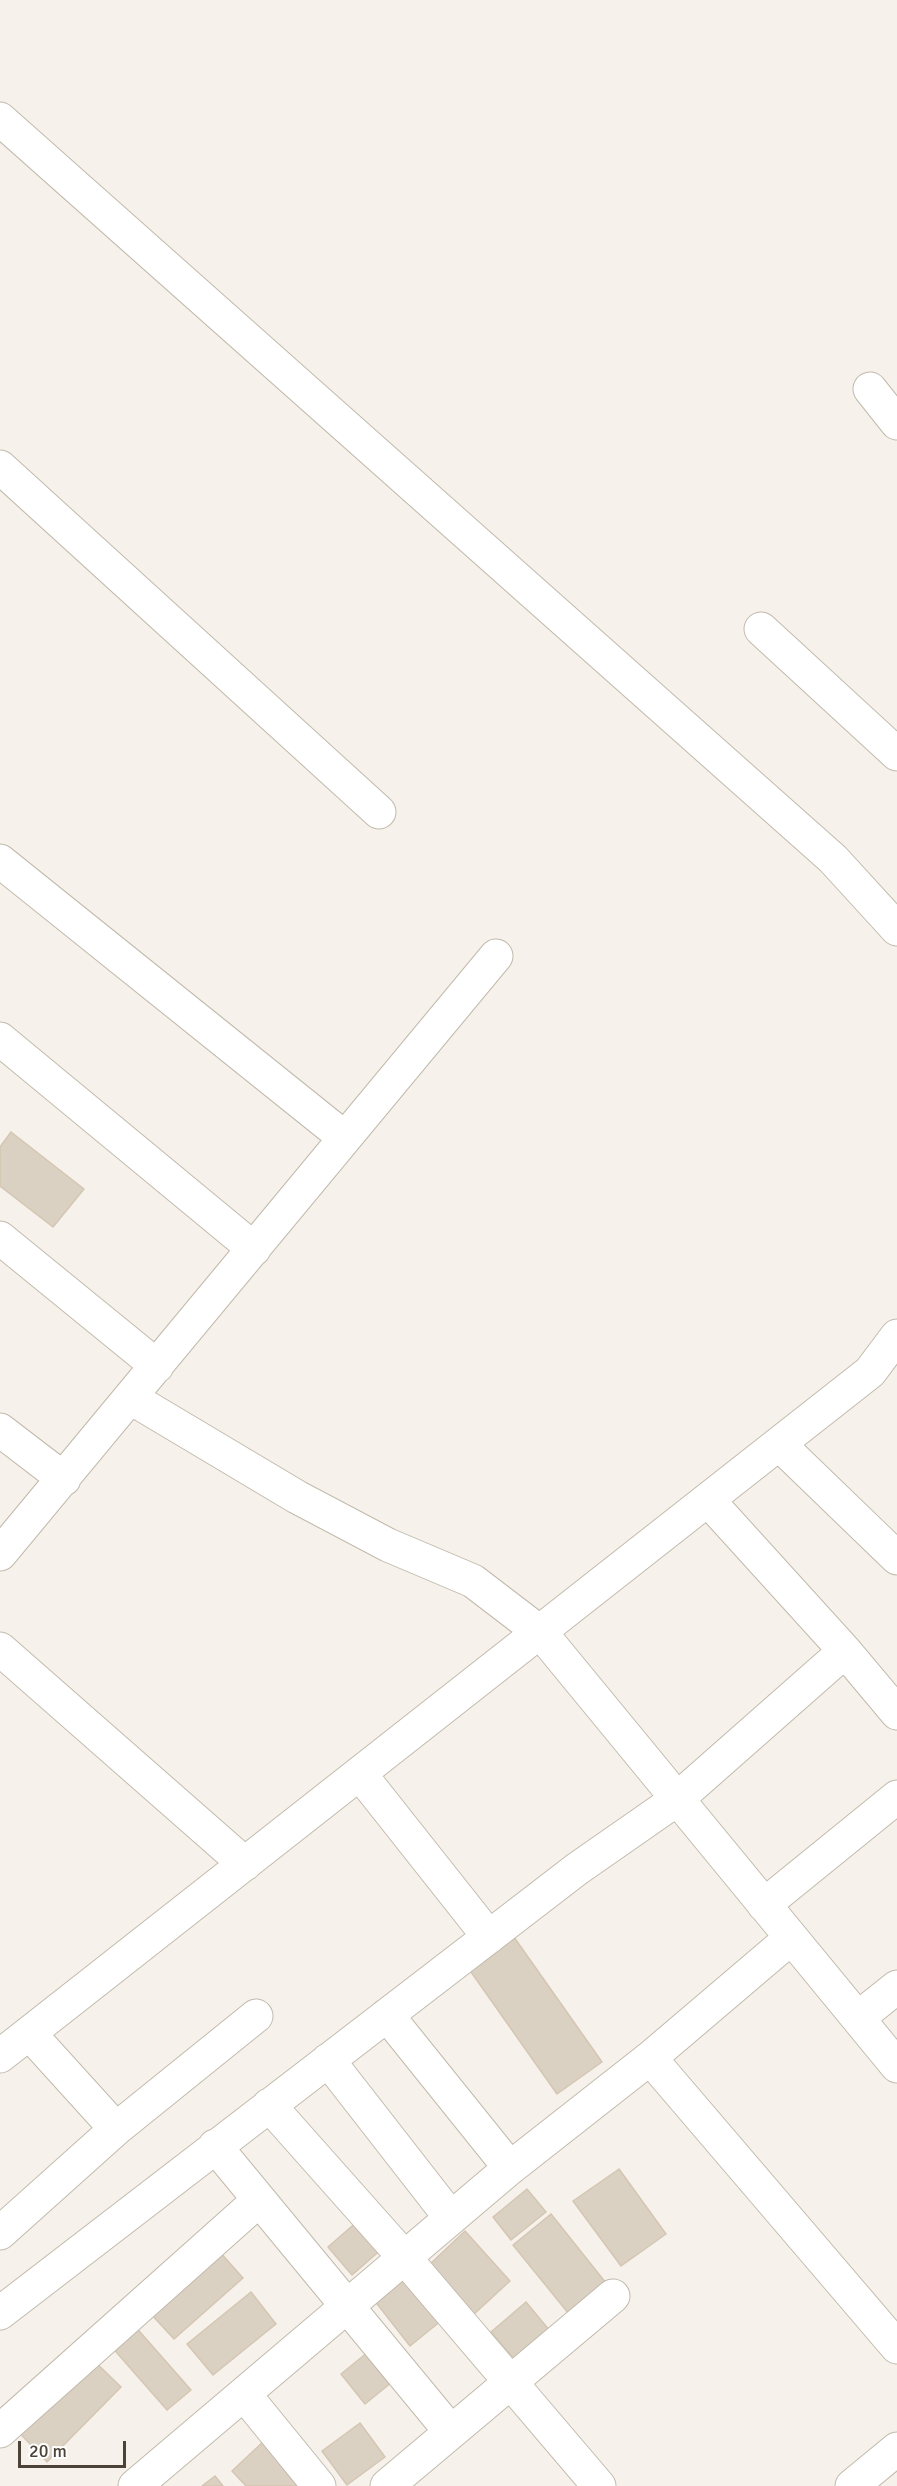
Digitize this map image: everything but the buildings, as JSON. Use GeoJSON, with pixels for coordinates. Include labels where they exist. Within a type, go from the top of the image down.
{"type":"FeatureCollection","features":[{"type":"Feature","properties":{"kind":"street"},"geometry":{"type":"LineString","coordinates":[[0,119],[833,859],[897,929]]}},
{"type":"Feature","properties":{"kind":"street"},"geometry":{"type":"LineString","coordinates":[[870,389],[897,423]]}},
{"type":"Feature","properties":{"kind":"street"},"geometry":{"type":"LineString","coordinates":[[0,467],[379,812]]}},
{"type":"Feature","properties":{"kind":"street"},"geometry":{"type":"LineString","coordinates":[[761,629],[897,754]]}},
{"type":"Feature","properties":{"kind":"street"},"geometry":{"type":"LineString","coordinates":[[0,861],[345,1138]]}},
{"type":"Feature","properties":{"kind":"street"},"geometry":{"type":"LineString","coordinates":[[0,1554],[496,956]]}},
{"type":"Feature","properties":{"kind":"street"},"geometry":{"type":"LineString","coordinates":[[0,1039],[254,1249]]}},
{"type":"Feature","properties":{"kind":"street"},"geometry":{"type":"LineString","coordinates":[[0,1238],[157,1366]]}},
{"type":"Feature","properties":{"kind":"street"},"geometry":{"type":"LineString","coordinates":[[0,2056],[541,1633],[870,1372],[897,1336]]}},
{"type":"Feature","properties":{"kind":"street"},"geometry":{"type":"LineString","coordinates":[[131,1398],[307,1502],[388,1545],[472,1581],[541,1633],[897,2066]]}},
{"type":"Feature","properties":{"kind":"street"},"geometry":{"type":"LineString","coordinates":[[0,1430],[64,1479]]}},
{"type":"Feature","properties":{"kind":"street"},"geometry":{"type":"LineString","coordinates":[[779,1444],[897,1558]]}},
{"type":"Feature","properties":{"kind":"street"},"geometry":{"type":"LineString","coordinates":[[708,1500],[897,1713]]}},
{"type":"Feature","properties":{"kind":"street"},"geometry":{"type":"LineString","coordinates":[[0,1649],[245,1864]]}},
{"type":"Feature","properties":{"kind":"street"},"geometry":{"type":"LineString","coordinates":[[0,2313],[577,1869],[676,1800],[844,1651]]}},
{"type":"Feature","properties":{"kind":"street"},"geometry":{"type":"LineString","coordinates":[[360,1774],[489,1937]]}},
{"type":"Feature","properties":{"kind":"street"},"geometry":{"type":"LineString","coordinates":[[764,1905],[897,1797]]}},
{"type":"Feature","properties":{"kind":"street"},"geometry":{"type":"LineString","coordinates":[[135,2486],[510,2168],[651,2058],[792,1938]]}},
{"type":"Feature","properties":{"kind":"street"},"geometry":{"type":"LineString","coordinates":[[858,2018],[897,1987]]}},
{"type":"Feature","properties":{"kind":"street"},"geometry":{"type":"LineString","coordinates":[[387,2014],[510,2168]]}},
{"type":"Feature","properties":{"kind":"street"},"geometry":{"type":"LineString","coordinates":[[0,2233],[116,2129],[256,2016]]}},
{"type":"Feature","properties":{"kind":"street"},"geometry":{"type":"LineString","coordinates":[[29,2033],[116,2129]]}},
{"type":"Feature","properties":{"kind":"street"},"geometry":{"type":"LineString","coordinates":[[651,2058],[897,2347]]}},
{"type":"Feature","properties":{"kind":"street"},"geometry":{"type":"LineString","coordinates":[[328,2060],[451,2218]]}},
{"type":"Feature","properties":{"kind":"street"},"geometry":{"type":"LineString","coordinates":[[269,2105],[404,2257],[599,2486]]}},
{"type":"Feature","properties":{"kind":"street"},"geometry":{"type":"LineString","coordinates":[[215,2146],[451,2432]]}},
{"type":"Feature","properties":{"kind":"street"},"geometry":{"type":"LineString","coordinates":[[0,2431],[259,2200]]}},
{"type":"Feature","properties":{"kind":"street"},"geometry":{"type":"LineString","coordinates":[[387,2486],[613,2296]]}},
{"type":"Feature","properties":{"kind":"street"},"geometry":{"type":"LineString","coordinates":[[244,2394],[320,2486]]}},
{"type":"Feature","properties":{"kind":"street"},"geometry":{"type":"LineString","coordinates":[[852,2486],[897,2449]]}}]}
